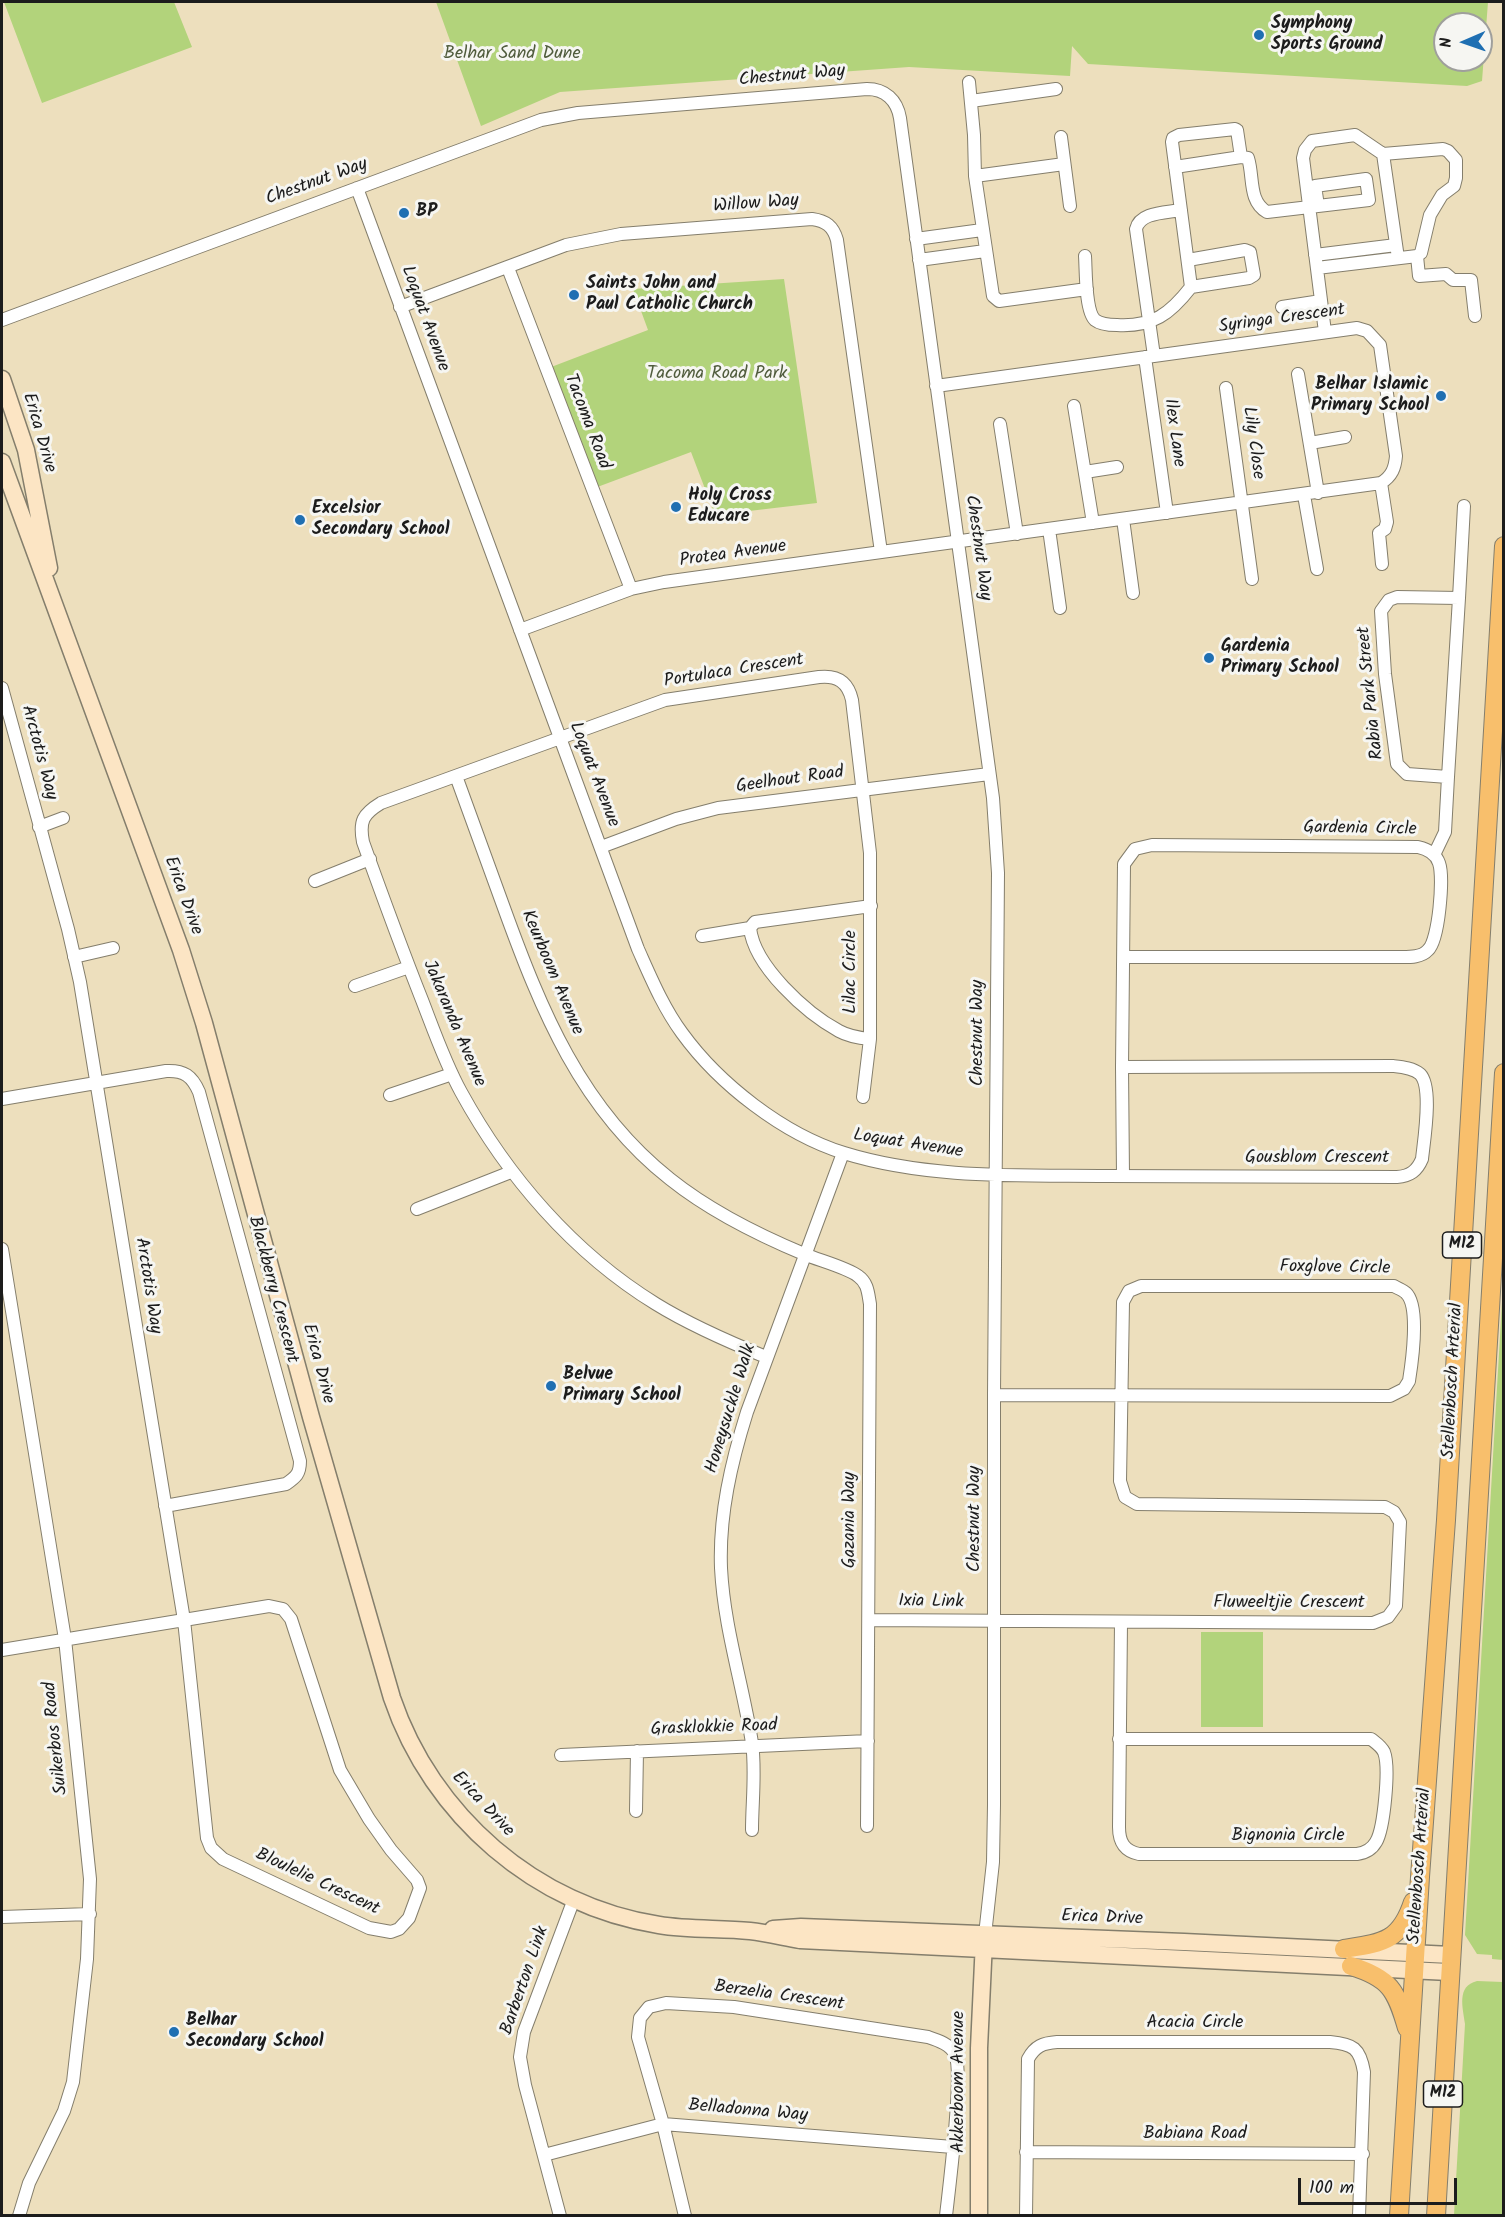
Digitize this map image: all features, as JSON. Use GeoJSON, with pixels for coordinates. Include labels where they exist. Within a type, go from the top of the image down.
{"type":"FeatureCollection","features":[{"type":"Feature","properties":{"kind":"main road","name":"Erica Drive"},"geometry":{"type":"LineString","coordinates":[[2,379],[26,450],[55,604]]}},
{"type":"Feature","properties":{"kind":"main road","name":"Erica Drive"},"geometry":{"type":"LineString","coordinates":[[2,462],[162,895],[204,1023],[322,1456],[398,1716],[424,1767],[443,1796],[462,1818],[505,1858],[532,1878],[602,1911],[660,1925],[751,1931],[800,1940],[1344,1949],[1415,1961],[1450,1964]]}},
{"type":"Feature","properties":{"kind":"main road","name":"Stellenbosch Arterial"},"geometry":{"type":"LineString","coordinates":[[1399,2216],[1420,1877],[1446,1520],[1503,546]]}},
{"type":"Feature","properties":{"kind":"main road","name":"Stellenbosch Arterial"},"geometry":{"type":"LineString","coordinates":[[1436,2216],[1503,1073]]}},
{"type":"Feature","properties":{"kind":"main road"},"geometry":{"type":"LineString","coordinates":[[1344,1949],[1378,1943],[1398,1932],[1407,1919],[1420,1877]]}},
{"type":"Feature","properties":{"kind":"main road","name":"Erica Drive"},"geometry":{"type":"LineString","coordinates":[[984,1942],[1351,1966],[1415,1961]]}},
{"type":"Feature","properties":{"kind":"main road","name":"Akkerboom Avenue"},"geometry":{"type":"LineString","coordinates":[[979,2216],[979,2048],[984,1942]]}},
{"type":"Feature","properties":{"kind":"main road"},"geometry":{"type":"LineString","coordinates":[[1351,1966],[1374,1974],[1387,1983],[1402,2012],[1410,2038]]}},
{"type":"Feature","properties":{"kind":"street"},"geometry":{"type":"LineString","coordinates":[[969,82],[975,176],[991,291],[995,299],[1087,289]]}},
{"type":"Feature","properties":{"kind":"street","name":"Chestnut Way"},"geometry":{"type":"LineString","coordinates":[[2,320],[557,116],[873,89],[889,96],[899,112],[989,774],[998,873],[993,1862],[984,1942]]}},
{"type":"Feature","properties":{"kind":"street"},"geometry":{"type":"LineString","coordinates":[[971,101],[1056,89]]}},
{"type":"Feature","properties":{"kind":"street"},"geometry":{"type":"LineString","coordinates":[[1191,287],[1172,142],[1179,135],[1234,129],[1237,130],[1241,157]]}},
{"type":"Feature","properties":{"kind":"street"},"geometry":{"type":"LineString","coordinates":[[1325,332],[1316,261],[1313,207],[1303,158],[1305,150],[1312,141],[1354,135],[1383,154],[1443,149],[1456,160],[1457,171],[1454,186],[1442,195],[1430,215],[1420,253],[1417,256],[1419,276],[1446,274],[1453,280],[1471,280],[1475,316]]}},
{"type":"Feature","properties":{"kind":"street"},"geometry":{"type":"LineString","coordinates":[[1061,136],[1070,206]]}},
{"type":"Feature","properties":{"kind":"street"},"geometry":{"type":"LineString","coordinates":[[1383,154],[1397,251]]}},
{"type":"Feature","properties":{"kind":"street"},"geometry":{"type":"LineString","coordinates":[[1175,167],[1241,157],[1248,158],[1254,197],[1261,208],[1267,212],[1313,207]]}},
{"type":"Feature","properties":{"kind":"street"},"geometry":{"type":"LineString","coordinates":[[975,176],[1064,164]]}},
{"type":"Feature","properties":{"kind":"street","name":"Loquat Avenue"},"geometry":{"type":"LineString","coordinates":[[357,188],[638,949],[664,1005],[682,1033],[724,1081],[747,1100],[784,1125],[843,1153],[912,1167],[997,1174]]}},
{"type":"Feature","properties":{"kind":"street","name":"Ilex Lane"},"geometry":{"type":"LineString","coordinates":[[1167,513],[1149,356],[1149,323],[1136,229],[1143,217],[1181,210]]}},
{"type":"Feature","properties":{"kind":"street","name":"Willow Way"},"geometry":{"type":"LineString","coordinates":[[400,308],[566,245],[621,234],[812,219],[822,221],[834,230],[837,240],[881,552]]}},
{"type":"Feature","properties":{"kind":"street"},"geometry":{"type":"LineString","coordinates":[[916,239],[982,230]]}},
{"type":"Feature","properties":{"kind":"street"},"geometry":{"type":"LineString","coordinates":[[1085,256],[1087,289],[1091,312],[1095,320],[1108,325],[1128,326],[1149,323],[1162,317],[1191,287],[1249,278],[1255,273],[1252,256],[1245,250],[1188,260]]}},
{"type":"Feature","properties":{"kind":"street"},"geometry":{"type":"LineString","coordinates":[[919,260],[985,251]]}},
{"type":"Feature","properties":{"kind":"street"},"geometry":{"type":"LineString","coordinates":[[1316,261],[1397,251],[1417,256]]}},
{"type":"Feature","properties":{"kind":"street","name":"Tacoma Road"},"geometry":{"type":"LineString","coordinates":[[508,268],[631,589]]}},
{"type":"Feature","properties":{"kind":"street"},"geometry":{"type":"LineString","coordinates":[[1282,307],[1321,301]]}},
{"type":"Feature","properties":{"kind":"street","name":"Syringa Crescent"},"geometry":{"type":"LineString","coordinates":[[936,386],[1357,328],[1367,331],[1380,345],[1396,456],[1392,474],[1381,483]]}},
{"type":"Feature","properties":{"kind":"street"},"geometry":{"type":"LineString","coordinates":[[1298,374],[1318,493]]}},
{"type":"Feature","properties":{"kind":"street","name":"Lily Close"},"geometry":{"type":"LineString","coordinates":[[1226,388],[1252,579]]}},
{"type":"Feature","properties":{"kind":"street"},"geometry":{"type":"LineString","coordinates":[[1074,406],[1093,523]]}},
{"type":"Feature","properties":{"kind":"street"},"geometry":{"type":"LineString","coordinates":[[1000,424],[1017,534]]}},
{"type":"Feature","properties":{"kind":"street"},"geometry":{"type":"LineString","coordinates":[[1310,443],[1345,437]]}},
{"type":"Feature","properties":{"kind":"street"},"geometry":{"type":"LineString","coordinates":[[1085,472],[1117,467]]}},
{"type":"Feature","properties":{"kind":"street"},"geometry":{"type":"LineString","coordinates":[[958,542],[1381,483],[1387,522],[1385,529],[1379,533],[1382,564]]}},
{"type":"Feature","properties":{"kind":"street"},"geometry":{"type":"LineString","coordinates":[[1304,495],[1317,569]]}},
{"type":"Feature","properties":{"kind":"street"},"geometry":{"type":"LineString","coordinates":[[1434,855],[1446,832],[1464,506]]}},
{"type":"Feature","properties":{"kind":"street"},"geometry":{"type":"LineString","coordinates":[[1123,519],[1133,593]]}},
{"type":"Feature","properties":{"kind":"street"},"geometry":{"type":"LineString","coordinates":[[1049,529],[1060,608]]}},
{"type":"Feature","properties":{"kind":"street","name":"Protea Avenue"},"geometry":{"type":"LineString","coordinates":[[520,630],[631,589],[664,582],[958,542]]}},
{"type":"Feature","properties":{"kind":"street","name":"Rabia Park Street"},"geometry":{"type":"LineString","coordinates":[[1448,777],[1407,774],[1397,764],[1385,674],[1381,611],[1389,600],[1397,597],[1459,598]]}},
{"type":"Feature","properties":{"kind":"street","name":"Portulaca Crescent"},"geometry":{"type":"LineString","coordinates":[[363,818],[368,811],[381,803],[665,700],[819,677],[834,677],[842,681],[850,692],[864,789]]}},
{"type":"Feature","properties":{"kind":"street","name":"Arctotis Way"},"geometry":{"type":"LineString","coordinates":[[2,688],[74,957],[184,1620]]}},
{"type":"Feature","properties":{"kind":"street","name":"Geelhout Road"},"geometry":{"type":"LineString","coordinates":[[602,847],[698,812],[989,774]]}},
{"type":"Feature","properties":{"kind":"street","name":"Keurboom Avenue"},"geometry":{"type":"LineString","coordinates":[[456,776],[531,981],[551,1028],[593,1099],[643,1156],[698,1200],[734,1223],[804,1254]]}},
{"type":"Feature","properties":{"kind":"street","name":"Lilac Circle"},"geometry":{"type":"LineString","coordinates":[[863,1097],[870,1039],[871,906],[870,853],[864,789]]}},
{"type":"Feature","properties":{"kind":"street","name":"Arctotis Way"},"geometry":{"type":"LineString","coordinates":[[39,827],[63,818]]}},
{"type":"Feature","properties":{"kind":"street","name":"Jakaranda Avenue"},"geometry":{"type":"LineString","coordinates":[[363,818],[362,834],[370,859],[409,967],[452,1074],[496,1151],[511,1172],[556,1223],[601,1264],[648,1299],[766,1357]]}},
{"type":"Feature","properties":{"kind":"street","name":"Gardenia Circle"},"geometry":{"type":"LineString","coordinates":[[1123,1176],[1124,864],[1135,849],[1152,845],[1409,847],[1425,849],[1434,855],[1440,868],[1436,937],[1427,952],[1420,956],[1124,957]]}},
{"type":"Feature","properties":{"kind":"street"},"geometry":{"type":"LineString","coordinates":[[315,881],[370,859]]}},
{"type":"Feature","properties":{"kind":"street","name":"Lilac Circle"},"geometry":{"type":"LineString","coordinates":[[702,936],[750,928],[755,922],[871,906]]}},
{"type":"Feature","properties":{"kind":"street","name":"Lilac Circle"},"geometry":{"type":"LineString","coordinates":[[750,928],[751,940],[757,951],[772,972],[800,1003],[839,1031],[870,1039]]}},
{"type":"Feature","properties":{"kind":"street"},"geometry":{"type":"LineString","coordinates":[[74,957],[113,948]]}},
{"type":"Feature","properties":{"kind":"street"},"geometry":{"type":"LineString","coordinates":[[355,986],[409,967]]}},
{"type":"Feature","properties":{"kind":"street","name":"Gousblom Crescent"},"geometry":{"type":"LineString","coordinates":[[997,1174],[1405,1176],[1413,1173],[1419,1167],[1422,1159],[1427,1093],[1425,1081],[1412,1069],[1393,1066],[1122,1067]]}},
{"type":"Feature","properties":{"kind":"street","name":"Blackberry Crescent"},"geometry":{"type":"LineString","coordinates":[[2,1099],[166,1071],[179,1070],[194,1080],[300,1461],[300,1471],[286,1484],[165,1506]]}},
{"type":"Feature","properties":{"kind":"street"},"geometry":{"type":"LineString","coordinates":[[390,1095],[452,1074]]}},
{"type":"Feature","properties":{"kind":"street","name":"Honeysuckle Walk"},"geometry":{"type":"LineString","coordinates":[[752,1830],[752,1746],[725,1605],[721,1569],[726,1491],[736,1447],[766,1357],[843,1153]]}},
{"type":"Feature","properties":{"kind":"street"},"geometry":{"type":"LineString","coordinates":[[417,1209],[511,1172]]}},
{"type":"Feature","properties":{"kind":"street","name":"Suikerbos Road"},"geometry":{"type":"LineString","coordinates":[[2,1249],[65,1639],[87,1839],[90,1914],[73,2082],[64,2111],[29,2183],[19,2216]]}},
{"type":"Feature","properties":{"kind":"street","name":"Gazania Way"},"geometry":{"type":"LineString","coordinates":[[804,1254],[858,1275],[867,1286],[870,1304],[867,1826]]}},
{"type":"Feature","properties":{"kind":"street","name":"Foxglove Circle"},"geometry":{"type":"LineString","coordinates":[[994,1395],[1390,1396],[1404,1389],[1409,1381],[1414,1314],[1412,1302],[1406,1292],[1394,1286],[1141,1286],[1129,1291],[1122,1302],[1121,1395]]}},
{"type":"Feature","properties":{"kind":"street","name":"Fluweeltjie Crescent"},"geometry":{"type":"LineString","coordinates":[[994,1622],[1373,1623],[1389,1617],[1396,1606],[1400,1522],[1394,1512],[1385,1507],[1137,1504],[1125,1497],[1120,1481],[1121,1395]]}},
{"type":"Feature","properties":{"kind":"street","name":"Bloulelie Crescent"},"geometry":{"type":"LineString","coordinates":[[2,1650],[65,1639],[269,1606],[283,1609],[291,1619],[339,1770],[369,1819],[391,1850],[417,1880],[420,1888],[409,1918],[399,1929],[391,1932],[369,1928],[223,1859],[211,1848],[204,1817],[184,1620]]}},
{"type":"Feature","properties":{"kind":"street","name":"Ixia Link"},"geometry":{"type":"LineString","coordinates":[[869,1620],[994,1622]]}},
{"type":"Feature","properties":{"kind":"street","name":"Bignonia Circle"},"geometry":{"type":"LineString","coordinates":[[1119,1739],[1371,1739],[1382,1749],[1386,1765],[1385,1797],[1378,1838],[1370,1849],[1357,1854],[1132,1853],[1122,1845],[1119,1836],[1119,1739],[1121,1622]]}},
{"type":"Feature","properties":{"kind":"street","name":"Grasklokkie Road"},"geometry":{"type":"LineString","coordinates":[[561,1755],[868,1741]]}},
{"type":"Feature","properties":{"kind":"street"},"geometry":{"type":"LineString","coordinates":[[636,1811],[637,1751]]}},
{"type":"Feature","properties":{"kind":"street","name":"Barberton Link"},"geometry":{"type":"LineString","coordinates":[[560,2216],[525,2085],[520,2057],[524,2032],[574,1899]]}},
{"type":"Feature","properties":{"kind":"street"},"geometry":{"type":"LineString","coordinates":[[2,1917],[90,1914]]}},
{"type":"Feature","properties":{"kind":"street","name":"Berzelia Crescent"},"geometry":{"type":"LineString","coordinates":[[685,2216],[663,2124],[638,2037],[640,2018],[644,2011],[657,2003],[684,2003],[757,2010],[928,2037],[939,2041],[954,2053],[958,2084],[946,2216]]}},
{"type":"Feature","properties":{"kind":"street","name":"Acacia Circle"},"geometry":{"type":"LineString","coordinates":[[1026,2216],[1028,2059],[1041,2044],[1057,2042],[1330,2042],[1352,2046],[1360,2056],[1363,2065],[1363,2154],[1359,2216]]}},
{"type":"Feature","properties":{"kind":"street","name":"Belladonna Way"},"geometry":{"type":"LineString","coordinates":[[544,2155],[663,2124],[953,2147]]}},
{"type":"Feature","properties":{"kind":"street","name":"Babiana Road"},"geometry":{"type":"LineString","coordinates":[[1026,2152],[1363,2154]]}},
{"type":"Feature","properties":{"kind":"green space"},"geometry":{"type":"Polygon","coordinates":[[[4,2],[174,2],[192,47],[42,103],[4,2]]]}},
{"type":"Feature","properties":{"kind":"green space","name":"Belhar Sand Dune"},"geometry":{"type":"Polygon","coordinates":[[[436,2],[1488,2],[1487,12],[1433,12],[1433,72],[1483,72],[1482,81],[1467,86],[1088,64],[1072,46],[1070,76],[909,67],[560,92],[481,126],[436,2]]]}},
{"type":"Feature","properties":{"kind":"green space","name":"Tacoma Road Park"},"geometry":{"type":"Polygon","coordinates":[[[784,279],[817,503],[715,515],[691,452],[592,489],[546,369],[648,330],[633,289],[784,279]]]}},
{"type":"Feature","properties":{"kind":"green space"},"geometry":{"type":"Polygon","coordinates":[[[1503,1285],[1503,1960],[1492,1959],[1492,1955],[1477,1954],[1465,1935],[1503,1285]]]}},
{"type":"Feature","properties":{"kind":"green space"},"geometry":{"type":"Polygon","coordinates":[[[1201,1632],[1263,1632],[1263,1727],[1201,1727],[1201,1632]]]}},
{"type":"Feature","properties":{"kind":"green space"},"geometry":{"type":"Polygon","coordinates":[[[1477,1981],[1503,1982],[1503,2215],[1454,2215],[1465,2024],[1462,1998],[1466,1988],[1477,1981]]]}},
{"type":"Feature","properties":{"kind":"place","name":"Symphony Sports Ground"},"geometry":{"type":"Point","coordinates":[1259,35]}},
{"type":"Feature","properties":{"kind":"place","name":"BP"},"geometry":{"type":"Point","coordinates":[404,213]}},
{"type":"Feature","properties":{"kind":"place","name":"Saints John and Paul Catholic Church"},"geometry":{"type":"Point","coordinates":[574,295]}},
{"type":"Feature","properties":{"kind":"place","name":"Belhar Islamic Primary School"},"geometry":{"type":"Point","coordinates":[1441,396]}},
{"type":"Feature","properties":{"kind":"place","name":"Holy Cross Educare"},"geometry":{"type":"Point","coordinates":[676,507]}},
{"type":"Feature","properties":{"kind":"place","name":"Excelsior Secondary School"},"geometry":{"type":"Point","coordinates":[300,520]}},
{"type":"Feature","properties":{"kind":"place","name":"Gardenia Primary School"},"geometry":{"type":"Point","coordinates":[1209,658]}},
{"type":"Feature","properties":{"kind":"place","name":"Belvue Primary School"},"geometry":{"type":"Point","coordinates":[551,1386]}},
{"type":"Feature","properties":{"kind":"place","name":"Belhar Secondary School"},"geometry":{"type":"Point","coordinates":[174,2032]}}]}
